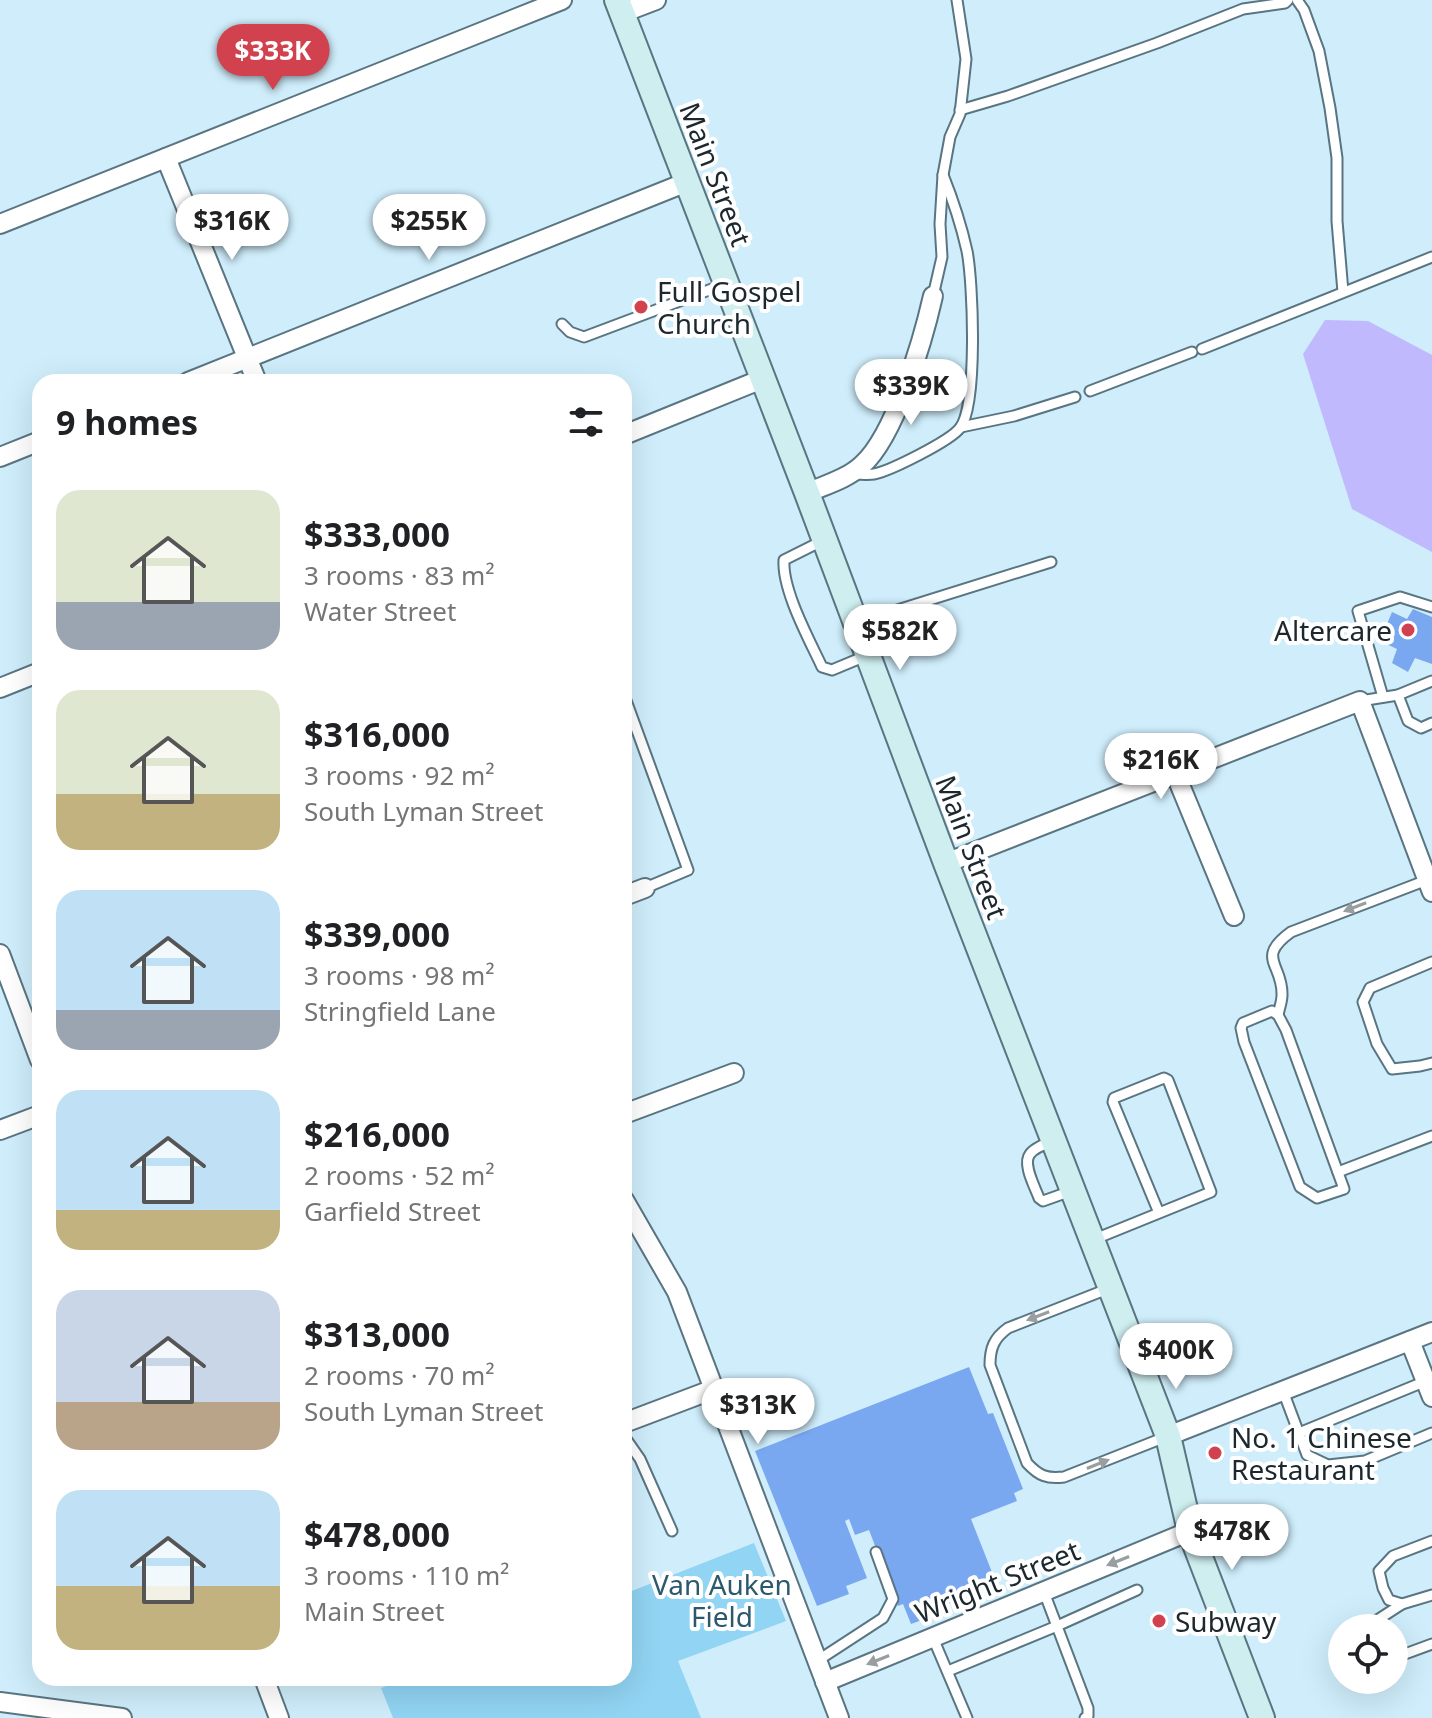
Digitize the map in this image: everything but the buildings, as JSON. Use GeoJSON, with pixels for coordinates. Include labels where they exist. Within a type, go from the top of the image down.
{"type":"FeatureCollection","features":[{"type":"Feature","properties":{"kind":"main road","name":"Main Street"},"geometry":{"type":"LineString","coordinates":[[620,6],[1168,1436],[1190,1531],[1262,1718]]}},
{"type":"Feature","properties":{"kind":"street"},"geometry":{"type":"LineString","coordinates":[[0,224],[562,0]]}},
{"type":"Feature","properties":{"kind":"street"},"geometry":{"type":"LineString","coordinates":[[620,6],[656,0]]}},
{"type":"Feature","properties":{"kind":"street"},"geometry":{"type":"LineString","coordinates":[[166,158],[254,374]]}},
{"type":"Feature","properties":{"kind":"street"},"geometry":{"type":"LineString","coordinates":[[208,374],[687,182]]}},
{"type":"Feature","properties":{"kind":"street"},"geometry":{"type":"LineString","coordinates":[[807,493],[850,474],[876,451],[913,367],[933,296]]}},
{"type":"Feature","properties":{"kind":"street"},"geometry":{"type":"LineString","coordinates":[[632,432],[762,379]]}},
{"type":"Feature","properties":{"kind":"street"},"geometry":{"type":"LineString","coordinates":[[0,457],[32,444]]}},
{"type":"Feature","properties":{"kind":"street"},"geometry":{"type":"LineString","coordinates":[[0,688],[32,675]]}},
{"type":"Feature","properties":{"kind":"street"},"geometry":{"type":"LineString","coordinates":[[946,863],[1360,701],[1430,886]]}},
{"type":"Feature","properties":{"kind":"street"},"geometry":{"type":"LineString","coordinates":[[1175,773],[1234,916]]}},
{"type":"Feature","properties":{"kind":"street"},"geometry":{"type":"LineString","coordinates":[[632,893],[645,888]]}},
{"type":"Feature","properties":{"kind":"street"},"geometry":{"type":"LineString","coordinates":[[0,954],[32,1039]]}},
{"type":"Feature","properties":{"kind":"street"},"geometry":{"type":"LineString","coordinates":[[632,1111],[734,1073]]}},
{"type":"Feature","properties":{"kind":"street"},"geometry":{"type":"LineString","coordinates":[[0,1130],[32,1118]]}},
{"type":"Feature","properties":{"kind":"street"},"geometry":{"type":"LineString","coordinates":[[632,1214],[677,1292],[839,1718]]}},
{"type":"Feature","properties":{"kind":"street"},"geometry":{"type":"LineString","coordinates":[[1168,1436],[1432,1332]]}},
{"type":"Feature","properties":{"kind":"street"},"geometry":{"type":"LineString","coordinates":[[1410,1341],[1429,1389]]}},
{"type":"Feature","properties":{"kind":"street"},"geometry":{"type":"LineString","coordinates":[[632,1420],[714,1389]]}},
{"type":"Feature","properties":{"kind":"street","name":"Wright Street"},"geometry":{"type":"LineString","coordinates":[[825,1682],[1190,1531]]}},
{"type":"Feature","properties":{"kind":"street"},"geometry":{"type":"LineString","coordinates":[[267,1686],[279,1718]]}},
{"type":"Feature","properties":{"kind":"street"},"geometry":{"type":"LineString","coordinates":[[3,1704],[122,1718]]}},
{"type":"Feature","properties":{"kind":"lane"},"geometry":{"type":"LineString","coordinates":[[933,296],[942,257],[940,224],[943,175],[950,137],[960,110],[966,59],[957,0]]}},
{"type":"Feature","properties":{"kind":"lane"},"geometry":{"type":"LineString","coordinates":[[960,110],[1038,86],[1243,9],[1288,0]]}},
{"type":"Feature","properties":{"kind":"lane"},"geometry":{"type":"LineString","coordinates":[[1297,0],[1304,10],[1319,51],[1330,108],[1337,158],[1337,221],[1343,292]]}},
{"type":"Feature","properties":{"kind":"lane"},"geometry":{"type":"LineString","coordinates":[[943,175],[958,214],[968,255],[973,344],[970,398],[961,427]]}},
{"type":"Feature","properties":{"kind":"lane"},"geometry":{"type":"LineString","coordinates":[[1090,391],[1432,257]]}},
{"type":"Feature","properties":{"kind":"lane"},"geometry":{"type":"LineString","coordinates":[[562,324],[570,332],[584,337],[725,284]]}},
{"type":"Feature","properties":{"kind":"lane"},"geometry":{"type":"LineString","coordinates":[[850,474],[875,474],[928,451],[961,427],[1014,416],[1075,397]]}},
{"type":"Feature","properties":{"kind":"lane"},"geometry":{"type":"LineString","coordinates":[[824,540],[784,560],[783,571],[790,593],[822,667],[832,670],[868,655]]}},
{"type":"Feature","properties":{"kind":"lane"},"geometry":{"type":"LineString","coordinates":[[856,623],[1051,562]]}},
{"type":"Feature","properties":{"kind":"lane"},"geometry":{"type":"LineString","coordinates":[[1383,697],[1358,611],[1400,597],[1432,607]]}},
{"type":"Feature","properties":{"kind":"lane"},"geometry":{"type":"LineString","coordinates":[[1360,701],[1398,695],[1432,681]]}},
{"type":"Feature","properties":{"kind":"lane"},"geometry":{"type":"LineString","coordinates":[[1398,695],[1408,721],[1421,728],[1432,723]]}},
{"type":"Feature","properties":{"kind":"lane"},"geometry":{"type":"LineString","coordinates":[[632,717],[688,870],[645,888]]}},
{"type":"Feature","properties":{"kind":"lane"},"geometry":{"type":"LineString","coordinates":[[1278,1015],[1282,993],[1272,957],[1277,942],[1291,932],[1430,886]]}},
{"type":"Feature","properties":{"kind":"lane"},"geometry":{"type":"LineString","coordinates":[[1432,962],[1370,988],[1363,1002],[1377,1044],[1392,1069],[1432,1063]]}},
{"type":"Feature","properties":{"kind":"lane"},"geometry":{"type":"LineString","coordinates":[[1272,1011],[1278,1015],[1289,1036],[1338,1172],[1344,1189],[1317,1198],[1300,1187],[1246,1049],[1241,1028],[1243,1023],[1272,1011]]}},
{"type":"Feature","properties":{"kind":"lane"},"geometry":{"type":"LineString","coordinates":[[1092,1240],[1159,1213],[1211,1192],[1168,1080],[1164,1078],[1114,1098],[1113,1102],[1159,1213]]}},
{"type":"Feature","properties":{"kind":"lane"},"geometry":{"type":"LineString","coordinates":[[1338,1172],[1432,1136]]}},
{"type":"Feature","properties":{"kind":"lane"},"geometry":{"type":"LineString","coordinates":[[1054,1141],[1028,1155],[1027,1162],[1039,1198],[1043,1201],[1073,1190]]}},
{"type":"Feature","properties":{"kind":"lane"},"geometry":{"type":"LineString","coordinates":[[1110,1288],[1008,1328],[993,1343],[990,1365],[1027,1463],[1036,1473],[1049,1479],[1064,1477],[1168,1436]]}},
{"type":"Feature","properties":{"kind":"lane"},"geometry":{"type":"LineString","coordinates":[[1299,1433],[1429,1389]]}},
{"type":"Feature","properties":{"kind":"lane"},"geometry":{"type":"LineString","coordinates":[[1283,1391],[1307,1455],[1328,1465],[1365,1461],[1432,1433]]}},
{"type":"Feature","properties":{"kind":"lane"},"geometry":{"type":"LineString","coordinates":[[632,1448],[672,1531]]}},
{"type":"Feature","properties":{"kind":"lane"},"geometry":{"type":"LineString","coordinates":[[1402,1604],[1389,1600],[1379,1571],[1393,1556],[1432,1541]]}},
{"type":"Feature","properties":{"kind":"lane"},"geometry":{"type":"LineString","coordinates":[[817,1661],[883,1618],[893,1599],[876,1552]]}},
{"type":"Feature","properties":{"kind":"lane"},"geometry":{"type":"LineString","coordinates":[[948,1671],[1137,1590]]}},
{"type":"Feature","properties":{"kind":"lane"},"geometry":{"type":"LineString","coordinates":[[1044,1592],[1088,1708],[1085,1718]]}},
{"type":"Feature","properties":{"kind":"lane"},"geometry":{"type":"LineString","coordinates":[[1387,1614],[1402,1604],[1432,1595]]}},
{"type":"Feature","properties":{"kind":"lane"},"geometry":{"type":"LineString","coordinates":[[933,1638],[967,1718]]}},
{"type":"Feature","properties":{"kind":"lane"},"geometry":{"type":"LineString","coordinates":[[1408,1653],[1432,1644]]}},
{"type":"Feature","properties":{"kind":"green space","name":"Van Auken Field"},"geometry":{"type":"Polygon","coordinates":[[[754,1543],[786,1621],[678,1661],[701,1718],[393,1718],[381,1688],[386,1686],[632,1686],[632,1591],[754,1543]]]}},
{"type":"Feature","properties":{"kind":"shaded area"},"geometry":{"type":"Polygon","coordinates":[[[1325,320],[1368,321],[1432,355],[1432,552],[1352,509],[1303,354],[1325,320]]]}},
{"type":"Feature","properties":{"kind":"place","name":"Full Gospel Church"},"geometry":{"type":"Point","coordinates":[641,307]}},
{"type":"Feature","properties":{"kind":"place","name":"Altercare"},"geometry":{"type":"Point","coordinates":[1408,630]}},
{"type":"Feature","properties":{"kind":"place","name":"No. 1 Chinese Restaurant"},"geometry":{"type":"Point","coordinates":[1215,1453]}},
{"type":"Feature","properties":{"kind":"place","name":"Subway"},"geometry":{"type":"Point","coordinates":[1159,1621]}}]}
